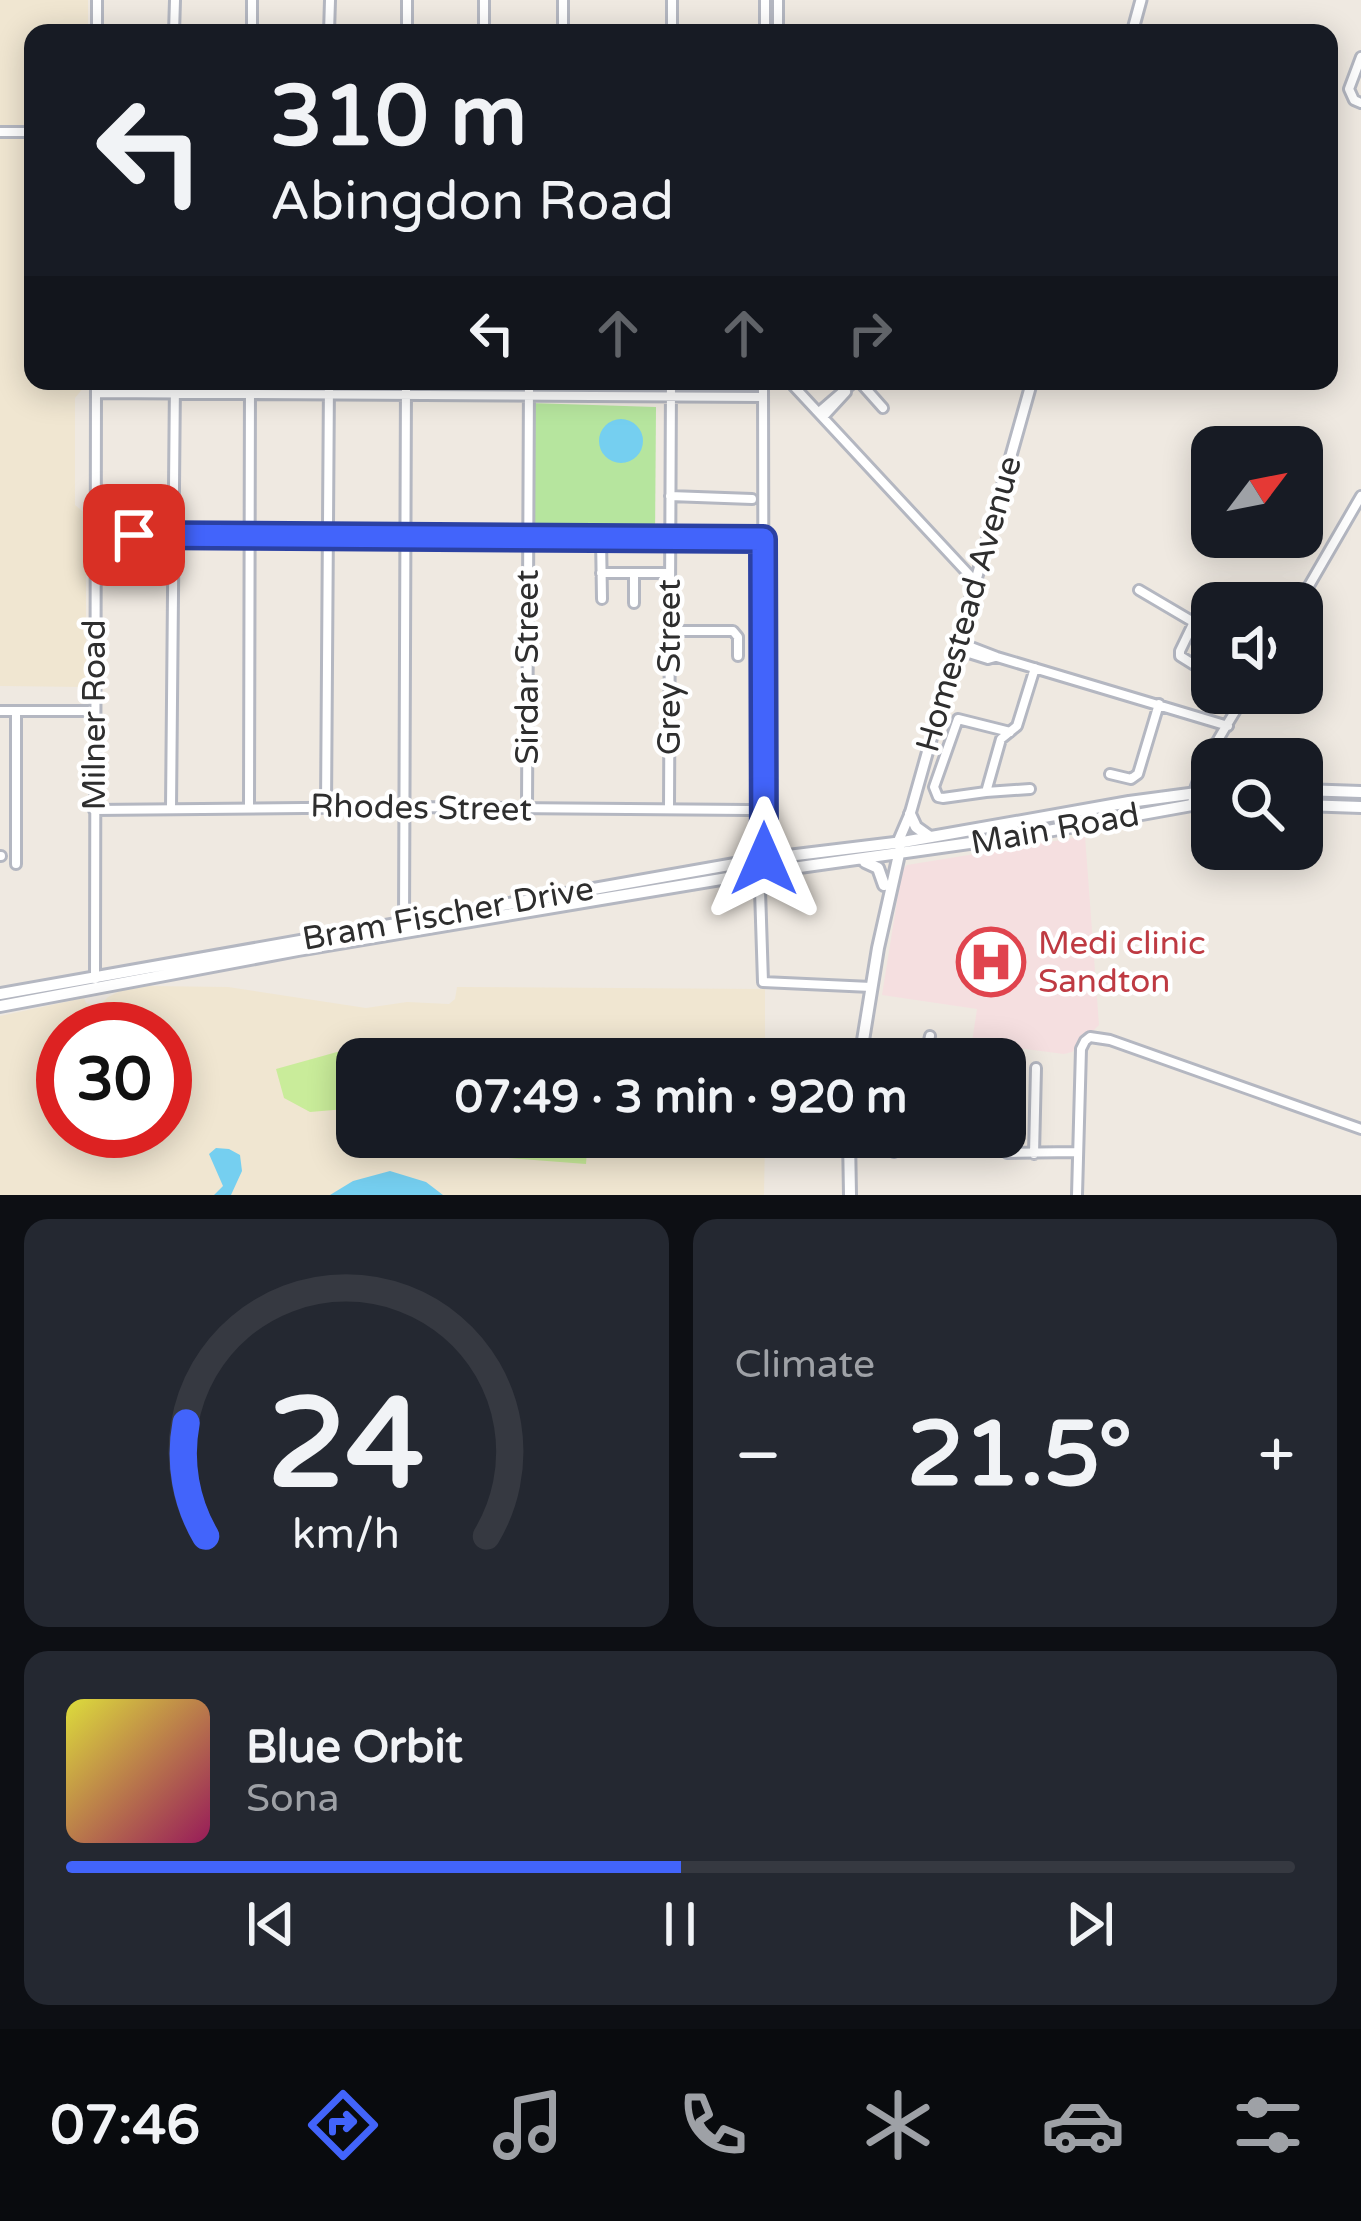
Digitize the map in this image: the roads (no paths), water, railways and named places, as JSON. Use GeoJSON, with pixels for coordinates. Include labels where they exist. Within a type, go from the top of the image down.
{"type":"FeatureCollection","features":[{"type":"Feature","properties":{"kind":"main road"},"geometry":{"type":"LineString","coordinates":[[1323,791],[1361,792]]}},
{"type":"Feature","properties":{"kind":"main road","name":"Main Road"},"geometry":{"type":"LineString","coordinates":[[898,849],[930,837],[1191,799]]}},
{"type":"Feature","properties":{"kind":"main road","name":"Main Road"},"geometry":{"type":"LineString","coordinates":[[898,849],[1191,799]]}},
{"type":"Feature","properties":{"kind":"main road"},"geometry":{"type":"LineString","coordinates":[[1323,806],[1361,807]]}},
{"type":"Feature","properties":{"kind":"main road"},"geometry":{"type":"LineString","coordinates":[[908,820],[930,837]]}},
{"type":"Feature","properties":{"kind":"main road","name":"Bram Fischer Drive"},"geometry":{"type":"LineString","coordinates":[[764,866],[859,860],[898,849]]}},
{"type":"Feature","properties":{"kind":"main road","name":"Bram Fischer Drive"},"geometry":{"type":"LineString","coordinates":[[0,1006],[95,983],[405,928],[764,866],[898,849]]}},
{"type":"Feature","properties":{"kind":"main road"},"geometry":{"type":"LineString","coordinates":[[861,1038],[884,885],[898,849]]}},
{"type":"Feature","properties":{"kind":"main road"},"geometry":{"type":"LineString","coordinates":[[869,987],[898,849]]}},
{"type":"Feature","properties":{"kind":"main road"},"geometry":{"type":"LineString","coordinates":[[859,860],[875,866],[884,885]]}},
{"type":"Feature","properties":{"kind":"main road","name":"Bram Fischer Drive"},"geometry":{"type":"LineString","coordinates":[[3,992],[95,983]]}},
{"type":"Feature","properties":{"kind":"main road"},"geometry":{"type":"LineString","coordinates":[[847,1158],[847,1195]]}},
{"type":"Feature","properties":{"kind":"street"},"geometry":{"type":"LineString","coordinates":[[1361,57],[1349,89],[1361,104]]}},
{"type":"Feature","properties":{"kind":"street","name":"Milner Road"},"geometry":{"type":"LineString","coordinates":[[95,983],[96,390]]}},
{"type":"Feature","properties":{"kind":"street"},"geometry":{"type":"LineString","coordinates":[[249,807],[250,390]]}},
{"type":"Feature","properties":{"kind":"street"},"geometry":{"type":"LineString","coordinates":[[326,807],[329,390]]}},
{"type":"Feature","properties":{"kind":"street"},"geometry":{"type":"LineString","coordinates":[[405,928],[406,390]]}},
{"type":"Feature","properties":{"kind":"street","name":"Sirdar Street"},"geometry":{"type":"LineString","coordinates":[[527,810],[529,390]]}},
{"type":"Feature","properties":{"kind":"street","name":"Grey Street"},"geometry":{"type":"LineString","coordinates":[[669,809],[671,390]]}},
{"type":"Feature","properties":{"kind":"street"},"geometry":{"type":"LineString","coordinates":[[764,390],[763,982],[869,987]]}},
{"type":"Feature","properties":{"kind":"street"},"geometry":{"type":"LineString","coordinates":[[797,390],[974,580]]}},
{"type":"Feature","properties":{"kind":"street"},"geometry":{"type":"LineString","coordinates":[[821,415],[848,390]]}},
{"type":"Feature","properties":{"kind":"street"},"geometry":{"type":"LineString","coordinates":[[864,390],[883,408]]}},
{"type":"Feature","properties":{"kind":"street","name":"Homestead Avenue"},"geometry":{"type":"LineString","coordinates":[[898,849],[1029,390]]}},
{"type":"Feature","properties":{"kind":"street"},"geometry":{"type":"LineString","coordinates":[[96,393],[764,397]]}},
{"type":"Feature","properties":{"kind":"street"},"geometry":{"type":"LineString","coordinates":[[171,808],[175,393]]}},
{"type":"Feature","properties":{"kind":"street"},"geometry":{"type":"LineString","coordinates":[[670,496],[752,499]]}},
{"type":"Feature","properties":{"kind":"street"},"geometry":{"type":"LineString","coordinates":[[1311,582],[1361,496]]}},
{"type":"Feature","properties":{"kind":"street"},"geometry":{"type":"LineString","coordinates":[[95,535],[763,539]]}},
{"type":"Feature","properties":{"kind":"street"},"geometry":{"type":"LineString","coordinates":[[601,537],[602,599]]}},
{"type":"Feature","properties":{"kind":"street"},"geometry":{"type":"LineString","coordinates":[[602,573],[670,573]]}},
{"type":"Feature","properties":{"kind":"street"},"geometry":{"type":"LineString","coordinates":[[634,573],[634,603]]}},
{"type":"Feature","properties":{"kind":"street"},"geometry":{"type":"LineString","coordinates":[[1139,590],[1191,620]]}},
{"type":"Feature","properties":{"kind":"street"},"geometry":{"type":"LineString","coordinates":[[1191,628],[1180,651],[1191,663]]}},
{"type":"Feature","properties":{"kind":"street"},"geometry":{"type":"LineString","coordinates":[[670,631],[733,631],[738,637],[738,656]]}},
{"type":"Feature","properties":{"kind":"street"},"geometry":{"type":"LineString","coordinates":[[957,645],[1229,724]]}},
{"type":"Feature","properties":{"kind":"street"},"geometry":{"type":"LineString","coordinates":[[986,792],[1001,739],[1018,723],[1035,668]]}},
{"type":"Feature","properties":{"kind":"street"},"geometry":{"type":"LineString","coordinates":[[1110,774],[1131,779],[1138,774],[1159,704]]}},
{"type":"Feature","properties":{"kind":"street"},"geometry":{"type":"LineString","coordinates":[[0,711],[94,712]]}},
{"type":"Feature","properties":{"kind":"street"},"geometry":{"type":"LineString","coordinates":[[16,711],[16,864]]}},
{"type":"Feature","properties":{"kind":"street"},"geometry":{"type":"LineString","coordinates":[[1221,738],[1234,714]]}},
{"type":"Feature","properties":{"kind":"street"},"geometry":{"type":"LineString","coordinates":[[1010,732],[962,718],[956,722],[934,792],[943,798],[1030,789]]}},
{"type":"Feature","properties":{"kind":"street","name":"Rhodes Street"},"geometry":{"type":"LineString","coordinates":[[94,810],[749,810]]}},
{"type":"Feature","properties":{"kind":"street"},"geometry":{"type":"LineString","coordinates":[[1077,1195],[1081,1049],[1085,1040],[1095,1036],[1361,1129]]}},
{"type":"Feature","properties":{"kind":"street"},"geometry":{"type":"LineString","coordinates":[[1034,1154],[1036,1067]]}},
{"type":"Feature","properties":{"kind":"street"},"geometry":{"type":"LineString","coordinates":[[1026,1154],[1078,1152]]}},
{"type":"Feature","properties":{"kind":"water"},"geometry":{"type":"Polygon","coordinates":[[[621,419],[637,425],[643,441],[637,457],[621,463],[605,457],[599,441],[605,425],[621,419]]]}},
{"type":"Feature","properties":{"kind":"water"},"geometry":{"type":"Polygon","coordinates":[[[216,1148],[240,1155],[242,1171],[231,1195],[214,1195],[223,1186],[209,1154],[216,1148]]]}},
{"type":"Feature","properties":{"kind":"water"},"geometry":{"type":"Polygon","coordinates":[[[390,1171],[426,1182],[443,1195],[330,1195],[353,1181],[390,1171]]]}},
{"type":"Feature","properties":{"kind":"place","name":"Medi clinic Sandton"},"geometry":{"type":"Point","coordinates":[991,962]}}]}
